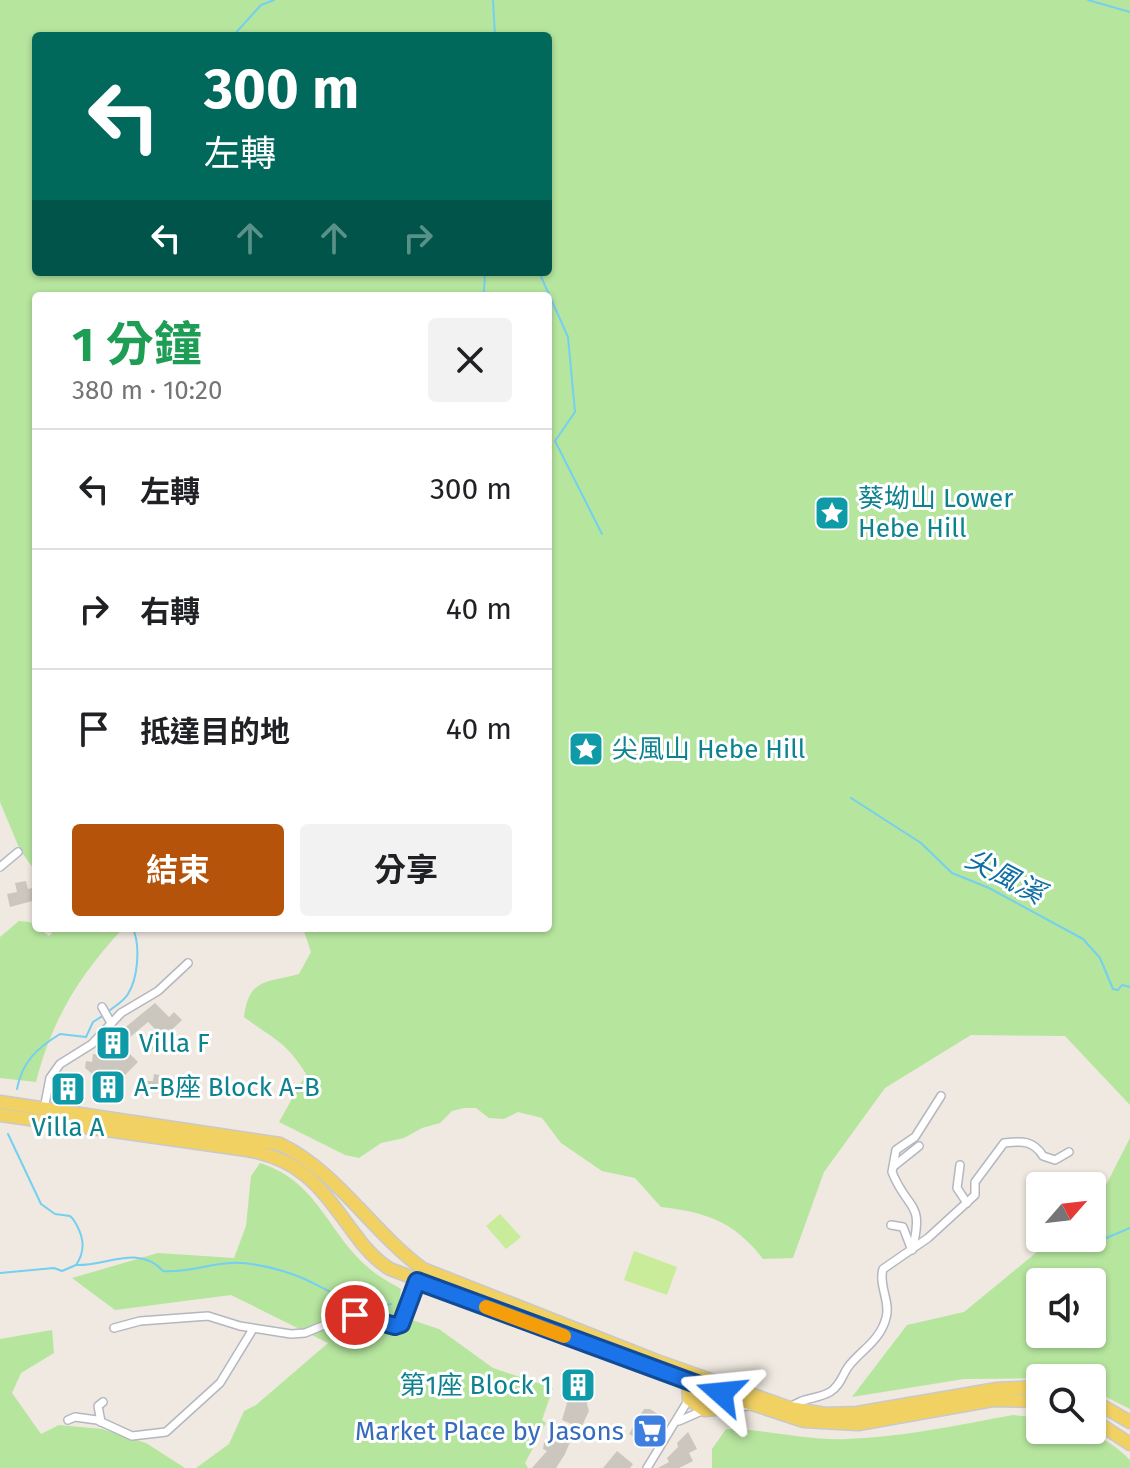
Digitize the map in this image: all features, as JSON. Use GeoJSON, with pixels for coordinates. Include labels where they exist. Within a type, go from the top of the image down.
{"type":"FeatureCollection","features":[{"type":"Feature","properties":{"kind":"main road"},"geometry":{"type":"LineString","coordinates":[[0,1102],[280,1144],[297,1152],[324,1173],[392,1244],[423,1269],[707,1379],[825,1414],[880,1410],[997,1389],[1026,1388]]}},
{"type":"Feature","properties":{"kind":"main road"},"geometry":{"type":"LineString","coordinates":[[0,1115],[277,1157],[310,1177],[368,1251],[390,1269],[688,1383],[804,1421],[852,1425],[993,1400],[1026,1401]]}},
{"type":"Feature","properties":{"kind":"main road"},"geometry":{"type":"LineString","coordinates":[[390,1269],[383,1251],[392,1244]]}},
{"type":"Feature","properties":{"kind":"main road"},"geometry":{"type":"LineString","coordinates":[[707,1379],[721,1393]]}},
{"type":"Feature","properties":{"kind":"main road"},"geometry":{"type":"LineString","coordinates":[[688,1383],[689,1399],[709,1410],[721,1393]]}},
{"type":"Feature","properties":{"kind":"main road"},"geometry":{"type":"LineString","coordinates":[[1106,1408],[1130,1422]]}},
{"type":"Feature","properties":{"kind":"main road"},"geometry":{"type":"LineString","coordinates":[[1106,1428],[1130,1444]]}},
{"type":"Feature","properties":{"kind":"street"},"geometry":{"type":"LineString","coordinates":[[0,867],[18,852]]}},
{"type":"Feature","properties":{"kind":"street"},"geometry":{"type":"LineString","coordinates":[[44,1109],[50,1078],[60,1064],[92,1044],[110,1020],[158,991],[188,963]]}},
{"type":"Feature","properties":{"kind":"street"},"geometry":{"type":"LineString","coordinates":[[103,1008],[110,1020]]}},
{"type":"Feature","properties":{"kind":"street"},"geometry":{"type":"LineString","coordinates":[[912,1250],[919,1223],[917,1213],[895,1178],[896,1150],[915,1137],[941,1096]]}},
{"type":"Feature","properties":{"kind":"street"},"geometry":{"type":"LineString","coordinates":[[794,1404],[833,1390],[858,1356],[881,1332],[887,1314],[881,1276],[883,1269],[912,1250],[975,1195],[975,1182],[1004,1143],[1023,1140],[1037,1147],[1043,1156],[1055,1160],[1069,1152]]}},
{"type":"Feature","properties":{"kind":"street"},"geometry":{"type":"LineString","coordinates":[[894,1166],[919,1146]]}},
{"type":"Feature","properties":{"kind":"street"},"geometry":{"type":"LineString","coordinates":[[960,1165],[957,1188],[967,1203]]}},
{"type":"Feature","properties":{"kind":"street"},"geometry":{"type":"LineString","coordinates":[[891,1225],[903,1227],[912,1250]]}},
{"type":"Feature","properties":{"kind":"street"},"geometry":{"type":"LineString","coordinates":[[114,1328],[140,1321],[208,1316],[253,1329],[305,1333],[351,1314],[395,1326],[404,1318],[417,1281]]}},
{"type":"Feature","properties":{"kind":"street"},"geometry":{"type":"LineString","coordinates":[[68,1420],[75,1417],[97,1420],[132,1436],[166,1432],[230,1371],[253,1329]]}},
{"type":"Feature","properties":{"kind":"street"},"geometry":{"type":"LineString","coordinates":[[823,1395],[825,1414]]}},
{"type":"Feature","properties":{"kind":"street"},"geometry":{"type":"LineString","coordinates":[[647,1468],[689,1399]]}},
{"type":"Feature","properties":{"kind":"street"},"geometry":{"type":"LineString","coordinates":[[102,1424],[98,1406],[103,1402]]}},
{"type":"Feature","properties":{"kind":"street"},"geometry":{"type":"LineString","coordinates":[[674,1425],[689,1415],[709,1410],[751,1406]]}},
{"type":"Feature","properties":{"kind":"green space"},"geometry":{"type":"Polygon","coordinates":[[[0,0],[1130,0],[1130,1105],[1065,1036],[971,1035],[885,1088],[824,1172],[793,1258],[763,1259],[742,1236],[718,1221],[692,1212],[661,1207],[635,1178],[602,1171],[561,1143],[542,1118],[518,1112],[504,1119],[489,1118],[476,1108],[464,1108],[452,1111],[440,1123],[404,1138],[381,1143],[359,1158],[345,1155],[279,1122],[306,1074],[285,1047],[244,1017],[250,995],[261,984],[299,974],[311,952],[304,932],[552,932],[552,292],[32,292],[32,866],[20,850],[0,802],[0,0]]]}},
{"type":"Feature","properties":{"kind":"green space"},"geometry":{"type":"Polygon","coordinates":[[[19,921],[32,923],[32,932],[44,932],[49,936],[50,932],[120,932],[93,963],[69,999],[50,1038],[36,1082],[0,1078],[0,937],[19,921]]]}},
{"type":"Feature","properties":{"kind":"green space"},"geometry":{"type":"Polygon","coordinates":[[[1130,1138],[1130,1409],[1106,1397],[1106,1364],[1026,1364],[1026,1379],[964,1379],[852,1397],[907,1325],[964,1312],[1037,1252],[1106,1252],[1106,1184],[1130,1138]]]}},
{"type":"Feature","properties":{"kind":"green space"},"geometry":{"type":"Polygon","coordinates":[[[260,1163],[296,1183],[309,1195],[355,1255],[401,1289],[397,1315],[439,1329],[493,1368],[553,1388],[542,1420],[546,1423],[525,1463],[528,1468],[196,1468],[229,1444],[244,1411],[256,1405],[328,1343],[231,1295],[115,1310],[72,1278],[158,1253],[234,1258],[246,1226],[251,1176],[260,1163]]]}},
{"type":"Feature","properties":{"kind":"green space"},"geometry":{"type":"Polygon","coordinates":[[[500,1214],[521,1237],[506,1249],[486,1226],[500,1214]]]}},
{"type":"Feature","properties":{"kind":"green space"},"geometry":{"type":"Polygon","coordinates":[[[634,1251],[677,1267],[667,1295],[624,1280],[634,1251]]]}},
{"type":"Feature","properties":{"kind":"green space"},"geometry":{"type":"Polygon","coordinates":[[[52,1330],[54,1353],[21,1373],[12,1393],[41,1434],[59,1425],[102,1429],[146,1443],[185,1468],[0,1468],[0,1339],[52,1330]]]}},
{"type":"Feature","properties":{"kind":"green space"},"geometry":{"type":"Polygon","coordinates":[[[1013,1415],[1026,1416],[1026,1444],[1106,1444],[1106,1442],[1130,1460],[1130,1468],[712,1468],[712,1449],[726,1429],[848,1439],[910,1433],[1013,1415]]]}},
{"type":"Feature","properties":{"kind":"building"},"geometry":{"type":"Polygon","coordinates":[[[26,881],[28,889],[32,888],[32,901],[10,907],[7,894],[17,892],[15,883],[26,881]]]}},
{"type":"Feature","properties":{"kind":"building"},"geometry":{"type":"Polygon","coordinates":[[[155,1003],[169,1017],[174,1012],[182,1020],[151,1050],[143,1042],[156,1030],[148,1022],[129,1038],[122,1030],[155,1003]]]}},
{"type":"Feature","properties":{"kind":"building"},"geometry":{"type":"Polygon","coordinates":[[[108,1039],[116,1040],[138,1062],[119,1081],[122,1085],[104,1099],[94,1089],[101,1081],[85,1068],[86,1061],[92,1062],[93,1054],[100,1055],[101,1046],[107,1047],[108,1039]]]}},
{"type":"Feature","properties":{"kind":"building"},"geometry":{"type":"Polygon","coordinates":[[[154,1074],[183,1080],[180,1096],[151,1091],[139,1093],[141,1081],[153,1081],[154,1074]]]}},
{"type":"Feature","properties":{"kind":"building"},"geometry":{"type":"Polygon","coordinates":[[[76,1076],[84,1085],[75,1099],[61,1097],[63,1088],[59,1084],[65,1078],[69,1083],[76,1076]]]}},
{"type":"Feature","properties":{"kind":"building"},"geometry":{"type":"Polygon","coordinates":[[[576,1369],[595,1376],[587,1404],[589,1411],[581,1428],[562,1420],[570,1393],[568,1386],[576,1369]]]}},
{"type":"Feature","properties":{"kind":"building"},"geometry":{"type":"Polygon","coordinates":[[[644,1409],[650,1409],[664,1418],[654,1434],[651,1430],[648,1436],[639,1431],[635,1437],[629,1434],[644,1409]]]}},
{"type":"Feature","properties":{"kind":"building"},"geometry":{"type":"Polygon","coordinates":[[[554,1427],[572,1437],[565,1454],[556,1468],[532,1468],[547,1451],[543,1449],[544,1443],[554,1427]]]}},
{"type":"Feature","properties":{"kind":"building"},"geometry":{"type":"Polygon","coordinates":[[[688,1432],[697,1449],[689,1453],[693,1461],[679,1468],[658,1468],[669,1462],[667,1458],[688,1432]]]}},
{"type":"Feature","properties":{"kind":"building"},"geometry":{"type":"Polygon","coordinates":[[[617,1451],[633,1464],[630,1468],[603,1468],[617,1451]]]}},
{"type":"Feature","properties":{"kind":"waterway"},"geometry":{"type":"LineString","coordinates":[[237,32],[261,5],[274,0]]}},
{"type":"Feature","properties":{"kind":"waterway"},"geometry":{"type":"LineString","coordinates":[[493,0],[495,32]]}},
{"type":"Feature","properties":{"kind":"waterway"},"geometry":{"type":"LineString","coordinates":[[1088,0],[1130,12]]}},
{"type":"Feature","properties":{"kind":"waterway"},"geometry":{"type":"LineString","coordinates":[[484,292],[485,276]]}},
{"type":"Feature","properties":{"kind":"waterway"},"geometry":{"type":"LineString","coordinates":[[541,276],[548,292]]}},
{"type":"Feature","properties":{"kind":"waterway"},"geometry":{"type":"LineString","coordinates":[[552,301],[568,337],[575,412],[555,441],[602,534]]}},
{"type":"Feature","properties":{"kind":"waterway","name":"尖風溪"},"geometry":{"type":"LineString","coordinates":[[851,798],[921,843],[952,873],[989,888],[1083,939],[1100,958],[1113,989],[1118,990],[1122,985],[1130,987]]}},
{"type":"Feature","properties":{"kind":"waterway"},"geometry":{"type":"LineString","coordinates":[[109,1011],[126,997],[134,980],[137,954],[134,932]]}},
{"type":"Feature","properties":{"kind":"waterway"},"geometry":{"type":"LineString","coordinates":[[17,1089],[27,1063],[44,1045],[60,1034],[86,1037],[93,1022],[104,1015]]}},
{"type":"Feature","properties":{"kind":"waterway"},"geometry":{"type":"LineString","coordinates":[[0,1273],[54,1268],[62,1271],[76,1265],[83,1247],[73,1219],[55,1214],[41,1204],[8,1134]]}},
{"type":"Feature","properties":{"kind":"waterway"},"geometry":{"type":"LineString","coordinates":[[1106,1238],[1130,1228]]}},
{"type":"Feature","properties":{"kind":"waterway"},"geometry":{"type":"LineString","coordinates":[[76,1265],[133,1258],[154,1263],[163,1271],[172,1271],[246,1263],[303,1278],[353,1302],[378,1306],[391,1304]]}},
{"type":"Feature","properties":{"kind":"slow traffic"},"geometry":{"type":"LineString","coordinates":[[486,1307],[564,1336]]}},
{"type":"Feature","properties":{"kind":"place","name":"葵坳山 Lower Hebe Hill"},"geometry":{"type":"Point","coordinates":[832,513]}},
{"type":"Feature","properties":{"kind":"place","name":"尖風山 Hebe Hill"},"geometry":{"type":"Point","coordinates":[586,749]}},
{"type":"Feature","properties":{"kind":"place","name":"Villa F"},"geometry":{"type":"Point","coordinates":[113,1043]}},
{"type":"Feature","properties":{"kind":"place","name":"A-B座 Block A-B"},"geometry":{"type":"Point","coordinates":[108,1087]}},
{"type":"Feature","properties":{"kind":"place","name":"Villa A"},"geometry":{"type":"Point","coordinates":[68,1089]}},
{"type":"Feature","properties":{"kind":"place","name":"第1座 Block 1"},"geometry":{"type":"Point","coordinates":[578,1385]}},
{"type":"Feature","properties":{"kind":"place","name":"Market Place by Jasons"},"geometry":{"type":"Point","coordinates":[650,1431]}},
{"type":"Feature","properties":{"kind":"route"},"geometry":{"type":"LineString","coordinates":[[355,1315],[395,1326],[401,1324],[417,1281],[721,1393]]}}]}
